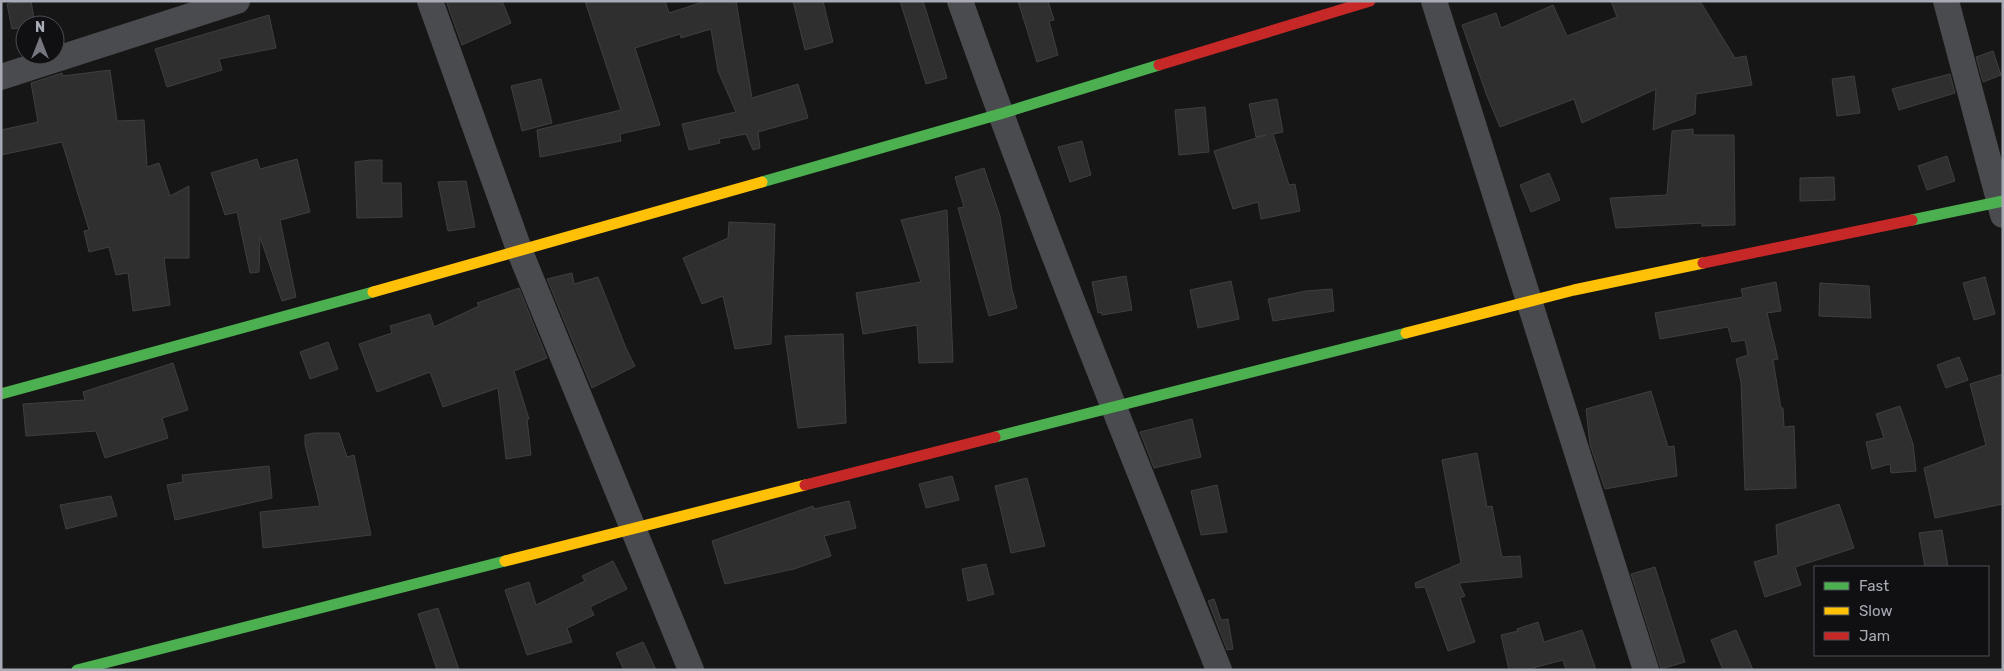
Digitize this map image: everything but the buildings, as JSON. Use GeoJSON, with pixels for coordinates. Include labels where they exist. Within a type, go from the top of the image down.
{"type":"FeatureCollection","features":[{"type":"Feature","properties":{"kind":"street"},"geometry":{"type":"LineString","coordinates":[[1,77],[237,1]]}},
{"type":"Feature","properties":{"kind":"street"},"geometry":{"type":"LineString","coordinates":[[430,1],[520,252],[691,670]]}},
{"type":"Feature","properties":{"kind":"street"},"geometry":{"type":"LineString","coordinates":[[960,1],[1000,114],[1113,407],[1219,670]]}},
{"type":"Feature","properties":{"kind":"street"},"geometry":{"type":"LineString","coordinates":[[1,394],[520,252],[1000,114],[1370,1]]}},
{"type":"Feature","properties":{"kind":"street"},"geometry":{"type":"LineString","coordinates":[[1434,1],[1646,670]]}},
{"type":"Feature","properties":{"kind":"street"},"geometry":{"type":"LineString","coordinates":[[77,670],[1574,290],[2002,206],[1946,1]]}},
{"type":"Feature","properties":{"kind":"traffic: fast"},"geometry":{"type":"LineString","coordinates":[[762,182],[1000,114],[1159,65]]}},
{"type":"Feature","properties":{"kind":"traffic: fast"},"geometry":{"type":"LineString","coordinates":[[1912,220],[2003,201]]}},
{"type":"Feature","properties":{"kind":"traffic: fast"},"geometry":{"type":"LineString","coordinates":[[1,394],[373,292]]}},
{"type":"Feature","properties":{"kind":"traffic: fast"},"geometry":{"type":"LineString","coordinates":[[995,437],[1406,333]]}},
{"type":"Feature","properties":{"kind":"traffic: fast"},"geometry":{"type":"LineString","coordinates":[[77,670],[505,561]]}},
{"type":"Feature","properties":{"kind":"traffic: slow"},"geometry":{"type":"LineString","coordinates":[[373,292],[762,182]]}},
{"type":"Feature","properties":{"kind":"traffic: slow"},"geometry":{"type":"LineString","coordinates":[[1406,333],[1574,290],[1703,263]]}},
{"type":"Feature","properties":{"kind":"traffic: slow"},"geometry":{"type":"LineString","coordinates":[[505,561],[805,485]]}},
{"type":"Feature","properties":{"kind":"traffic: jam"},"geometry":{"type":"LineString","coordinates":[[1159,65],[1370,1]]}},
{"type":"Feature","properties":{"kind":"traffic: jam"},"geometry":{"type":"LineString","coordinates":[[1703,263],[1912,220]]}},
{"type":"Feature","properties":{"kind":"traffic: jam"},"geometry":{"type":"LineString","coordinates":[[805,485],[995,437]]}}]}
